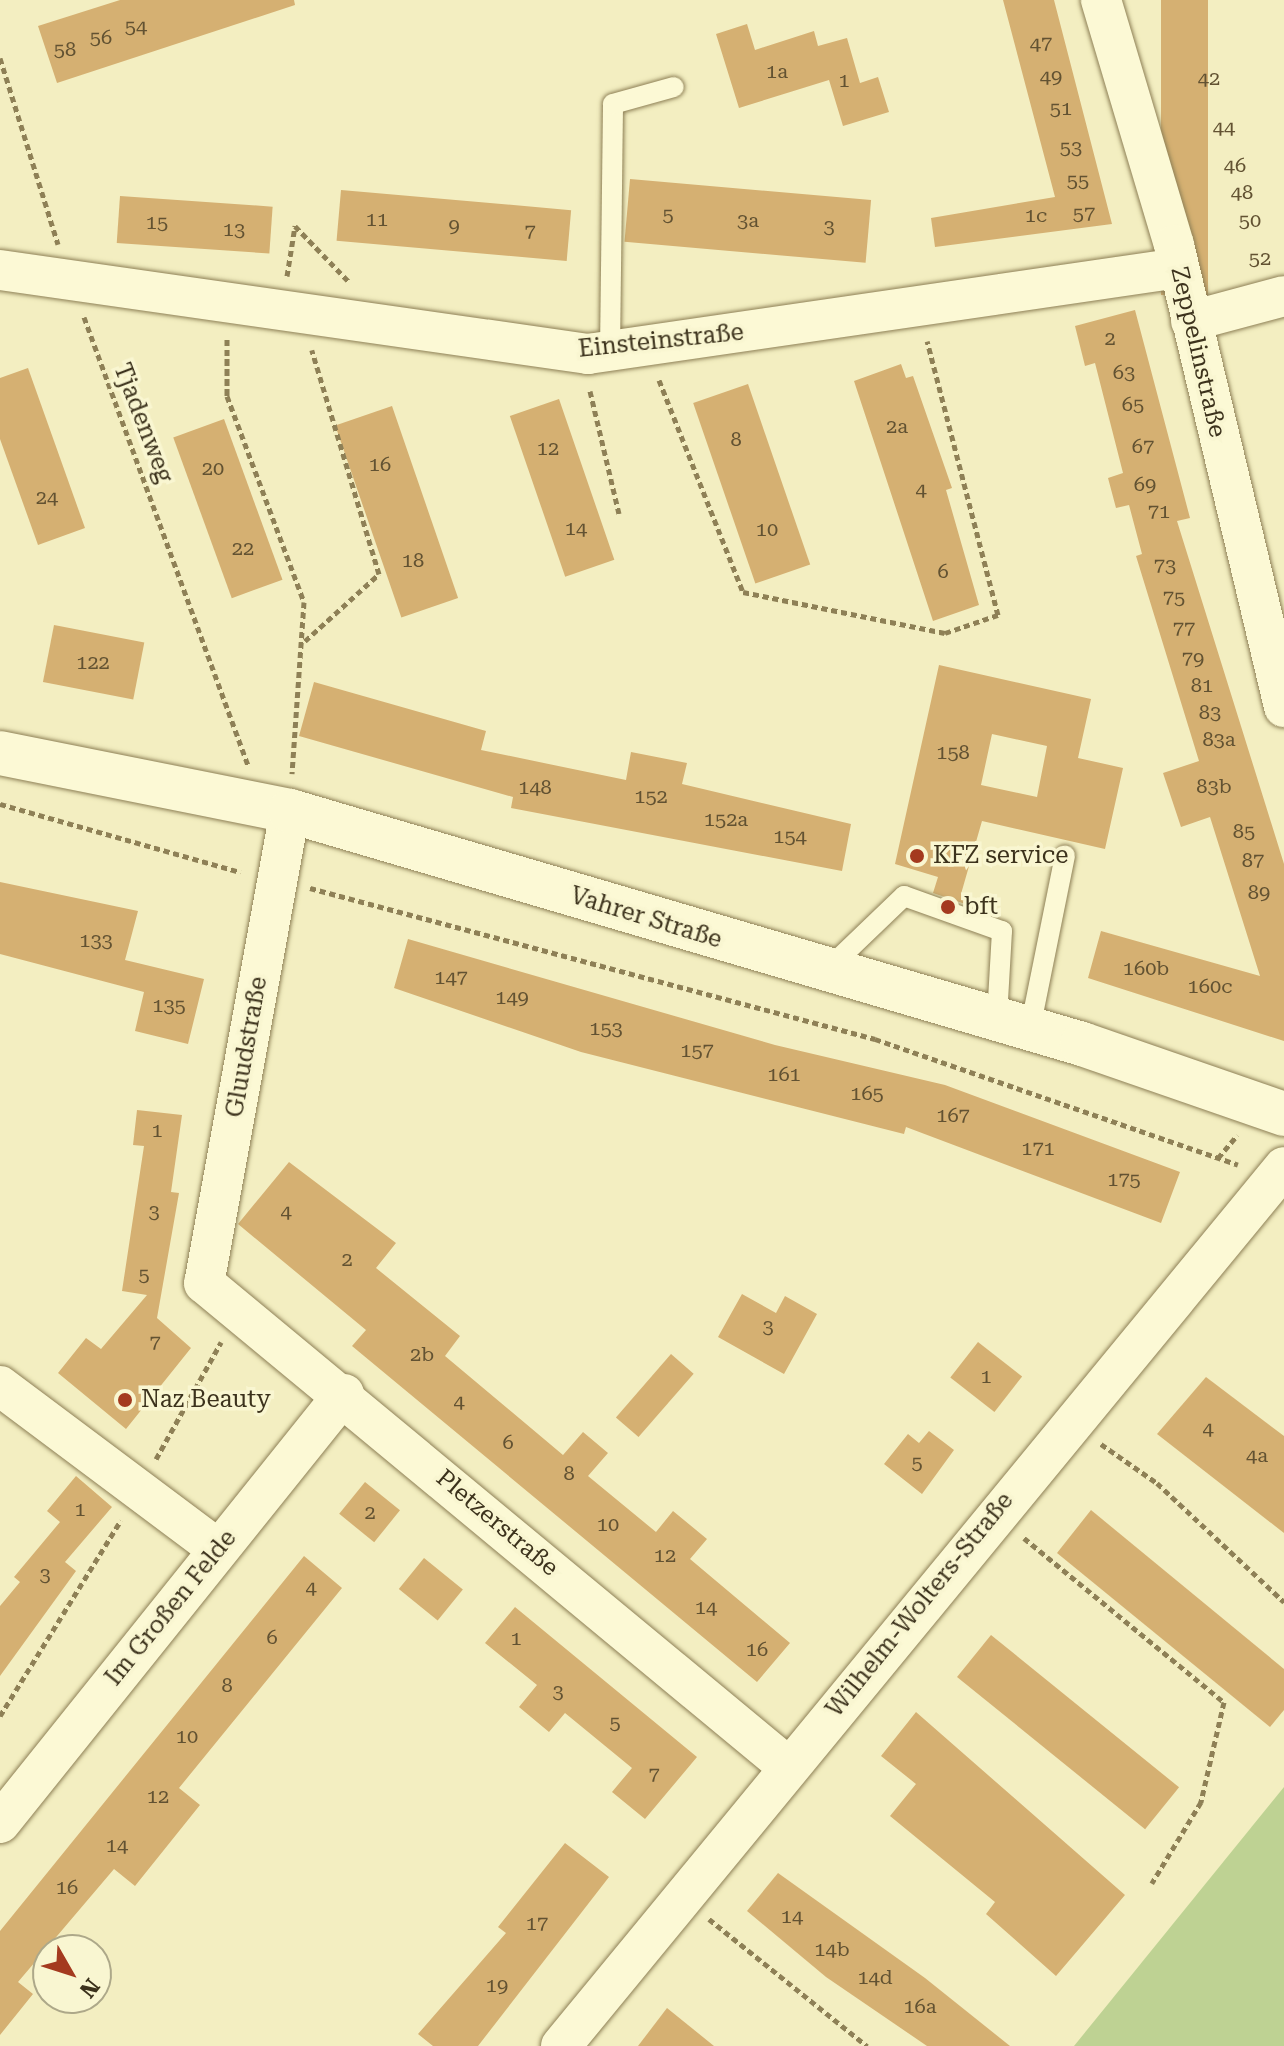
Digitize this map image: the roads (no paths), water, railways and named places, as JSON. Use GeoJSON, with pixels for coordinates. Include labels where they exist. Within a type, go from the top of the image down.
{"type":"FeatureCollection","features":[{"type":"Feature","properties":{"kind":"main road","name":"Vahrer Straße"},"geometry":{"type":"LineString","coordinates":[[0,753],[271,806],[825,972],[1014,1024],[1284,1114]]}},
{"type":"Feature","properties":{"kind":"street","name":"Zeppelinstraße"},"geometry":{"type":"LineString","coordinates":[[1101,0],[1179,268],[1284,707]]}},
{"type":"Feature","properties":{"kind":"street","name":"Einsteinstraße"},"geometry":{"type":"LineString","coordinates":[[0,270],[393,327],[613,350],[1179,268]]}},
{"type":"Feature","properties":{"kind":"street"},"geometry":{"type":"LineString","coordinates":[[1191,321],[1284,296]]}},
{"type":"Feature","properties":{"kind":"street","name":"Gluudstraße"},"geometry":{"type":"LineString","coordinates":[[204,1283],[277,883],[271,806]]}},
{"type":"Feature","properties":{"kind":"street","name":"Wilhelm-Wolters-Straße"},"geometry":{"type":"LineString","coordinates":[[561,2046],[1072,1419],[1279,1173]]}},
{"type":"Feature","properties":{"kind":"street","name":"Pletzerstraße"},"geometry":{"type":"LineString","coordinates":[[204,1283],[344,1394],[787,1766]]}},
{"type":"Feature","properties":{"kind":"street"},"geometry":{"type":"LineString","coordinates":[[0,1386],[218,1549]]}},
{"type":"Feature","properties":{"kind":"street","name":"Im Großen Felde"},"geometry":{"type":"LineString","coordinates":[[0,1823],[344,1394]]}},
{"type":"Feature","properties":{"kind":"lane"},"geometry":{"type":"LineString","coordinates":[[613,350],[613,104],[674,87]]}},
{"type":"Feature","properties":{"kind":"lane"},"geometry":{"type":"LineString","coordinates":[[1014,1024],[1065,856]]}},
{"type":"Feature","properties":{"kind":"lane"},"geometry":{"type":"LineString","coordinates":[[825,972],[904,896],[1002,931],[1014,1024]]}},
{"type":"Feature","properties":{"kind":"place","name":"KFZ service"},"geometry":{"type":"Point","coordinates":[917,856]}},
{"type":"Feature","properties":{"kind":"place","name":"bft"},"geometry":{"type":"Point","coordinates":[948,907]}},
{"type":"Feature","properties":{"kind":"place","name":"Naz Beauty"},"geometry":{"type":"Point","coordinates":[125,1400]}}]}
